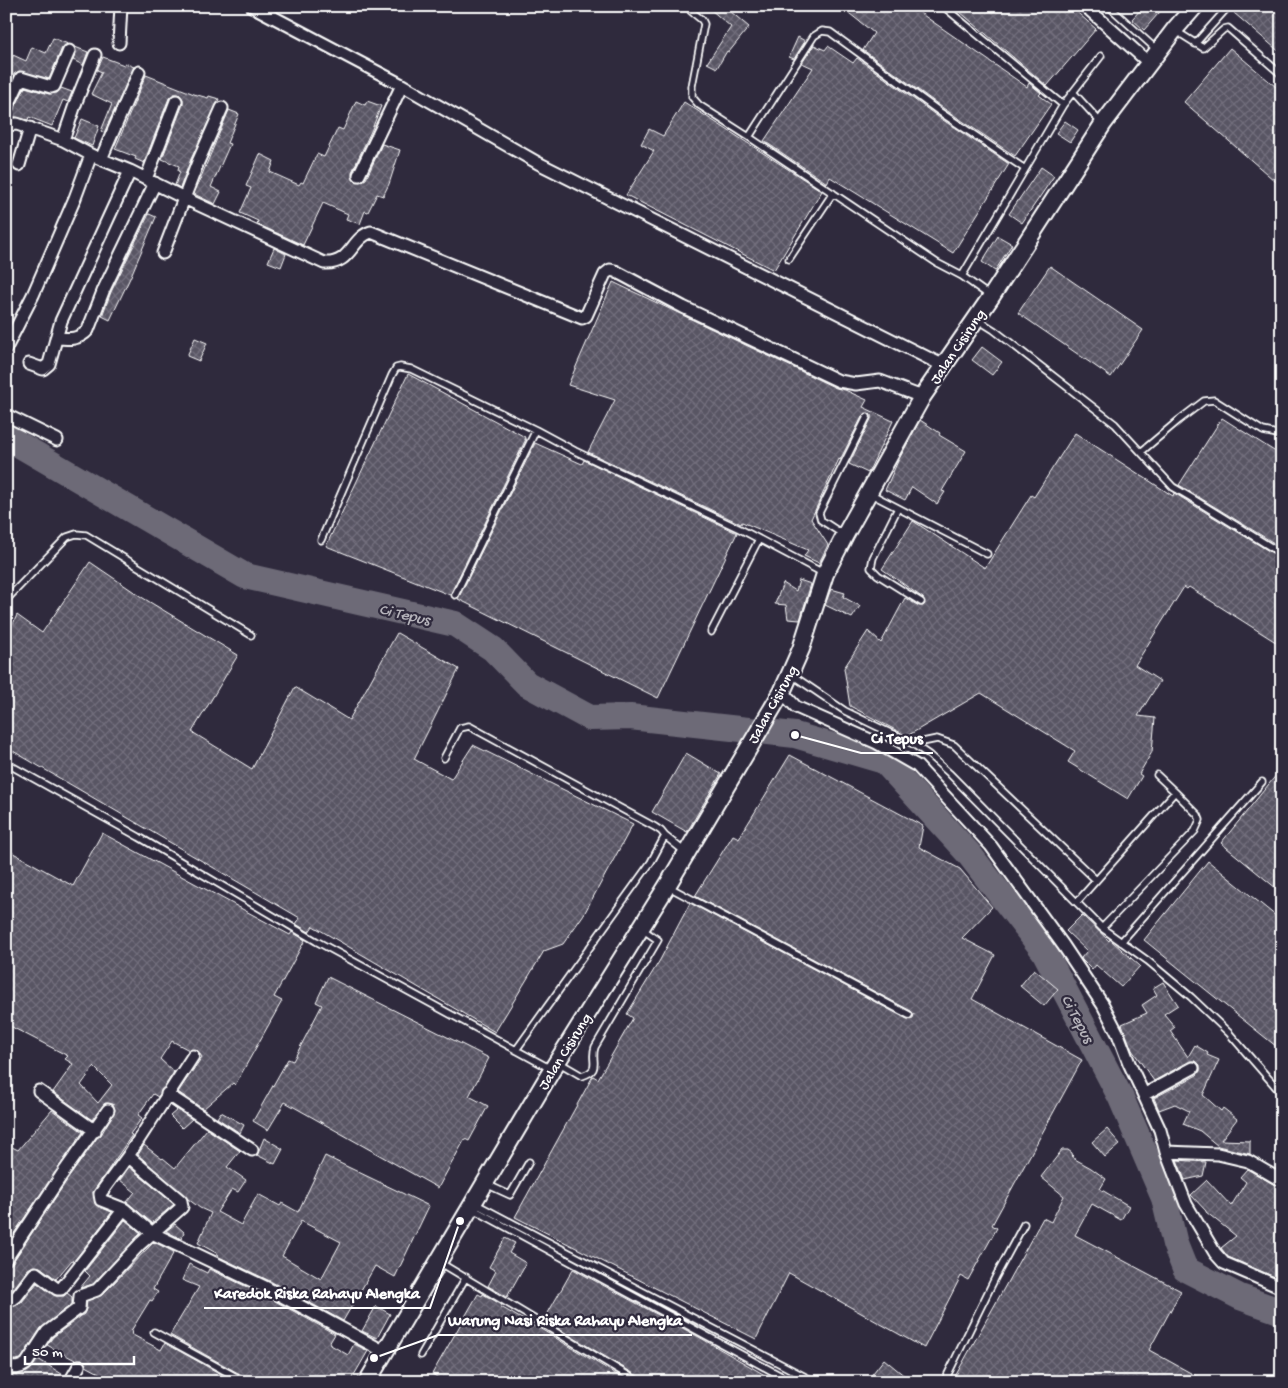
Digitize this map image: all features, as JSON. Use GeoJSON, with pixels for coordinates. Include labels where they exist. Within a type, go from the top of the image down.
{"type":"FeatureCollection","features":[{"type":"Feature","properties":{"kind":"main road","name":"Jalan Cisirung"},"geometry":{"type":"LineString","coordinates":[[367,1382],[484,1183],[667,886],[685,852],[782,692],[801,649],[825,574],[922,397],[991,297],[1103,124],[1195,6]]}},
{"type":"Feature","properties":{"kind":"street"},"geometry":{"type":"LineString","coordinates":[[119,43],[121,6]]}},
{"type":"Feature","properties":{"kind":"street"},"geometry":{"type":"LineString","coordinates":[[252,6],[402,85],[538,163],[944,366]]}},
{"type":"Feature","properties":{"kind":"street"},"geometry":{"type":"LineString","coordinates":[[1085,6],[1154,57]]}},
{"type":"Feature","properties":{"kind":"street"},"geometry":{"type":"LineString","coordinates":[[6,110],[21,78],[51,87],[54,86],[70,51]]}},
{"type":"Feature","properties":{"kind":"street"},"geometry":{"type":"LineString","coordinates":[[63,140],[95,55]]}},
{"type":"Feature","properties":{"kind":"street"},"geometry":{"type":"LineString","coordinates":[[6,348],[37,287],[75,198],[139,72]]}},
{"type":"Feature","properties":{"kind":"street"},"geometry":{"type":"LineString","coordinates":[[359,175],[402,85]]}},
{"type":"Feature","properties":{"kind":"street"},"geometry":{"type":"LineString","coordinates":[[56,338],[75,338],[84,335],[88,330],[150,181],[176,101]]}},
{"type":"Feature","properties":{"kind":"street"},"geometry":{"type":"LineString","coordinates":[[163,253],[222,108]]}},
{"type":"Feature","properties":{"kind":"street"},"geometry":{"type":"LineString","coordinates":[[6,125],[17,124],[63,140],[324,264],[334,263],[343,259],[364,235],[371,232],[582,318],[586,316],[605,274],[610,270],[615,271],[683,307],[839,381],[856,384],[880,381],[922,397]]}},
{"type":"Feature","properties":{"kind":"street"},"geometry":{"type":"LineString","coordinates":[[19,165],[30,128]]}},
{"type":"Feature","properties":{"kind":"street"},"geometry":{"type":"LineString","coordinates":[[28,364],[43,369],[49,364],[61,322],[130,171]]}},
{"type":"Feature","properties":{"kind":"street"},"geometry":{"type":"LineString","coordinates":[[6,415],[57,440]]}},
{"type":"Feature","properties":{"kind":"street"},"geometry":{"type":"LineString","coordinates":[[782,692],[796,707],[877,743],[917,766],[991,846],[1063,945],[1103,1006],[1145,1094],[1186,1204],[1214,1253],[1224,1263],[1282,1288]]}},
{"type":"Feature","properties":{"kind":"street"},"geometry":{"type":"LineString","coordinates":[[193,1056],[128,1156],[100,1195],[101,1200],[124,1210],[152,1233],[267,1288],[385,1352]]}},
{"type":"Feature","properties":{"kind":"street"},"geometry":{"type":"LineString","coordinates":[[1145,1094],[1193,1068]]}},
{"type":"Feature","properties":{"kind":"street"},"geometry":{"type":"LineString","coordinates":[[39,1091],[94,1130]]}},
{"type":"Feature","properties":{"kind":"street"},"geometry":{"type":"LineString","coordinates":[[168,1094],[252,1150]]}},
{"type":"Feature","properties":{"kind":"street"},"geometry":{"type":"LineString","coordinates":[[6,1259],[61,1176],[108,1110]]}},
{"type":"Feature","properties":{"kind":"street"},"geometry":{"type":"LineString","coordinates":[[1166,1152],[1218,1154],[1248,1161],[1278,1178],[1282,1174]]}},
{"type":"Feature","properties":{"kind":"street"},"geometry":{"type":"LineString","coordinates":[[6,1367],[15,1368],[26,1364],[47,1332],[79,1308],[80,1296],[97,1290],[152,1233],[182,1207],[183,1203],[128,1156]]}},
{"type":"Feature","properties":{"kind":"street"},"geometry":{"type":"LineString","coordinates":[[6,1300],[17,1296],[36,1273],[57,1289],[61,1289],[124,1210]]}},
{"type":"Feature","properties":{"kind":"street"},"geometry":{"type":"LineString","coordinates":[[76,1382],[72,1378],[79,1366]]}},
{"type":"Feature","properties":{"kind":"lane"},"geometry":{"type":"LineString","coordinates":[[690,6],[691,11],[702,20],[704,28],[692,86],[692,97],[699,105],[936,263],[962,276],[991,297]]}},
{"type":"Feature","properties":{"kind":"lane"},"geometry":{"type":"LineString","coordinates":[[943,6],[1063,105]]}},
{"type":"Feature","properties":{"kind":"lane"},"geometry":{"type":"LineString","coordinates":[[1195,44],[1229,6]]}},
{"type":"Feature","properties":{"kind":"lane"},"geometry":{"type":"LineString","coordinates":[[1113,8],[1154,57]]}},
{"type":"Feature","properties":{"kind":"lane"},"geometry":{"type":"LineString","coordinates":[[1175,30],[1203,48],[1224,29],[1228,28],[1282,75]]}},
{"type":"Feature","properties":{"kind":"lane"},"geometry":{"type":"LineString","coordinates":[[749,137],[814,36],[826,31],[1025,170]]}},
{"type":"Feature","properties":{"kind":"lane"},"geometry":{"type":"LineString","coordinates":[[962,276],[1063,105],[1100,56]]}},
{"type":"Feature","properties":{"kind":"lane"},"geometry":{"type":"LineString","coordinates":[[1073,92],[1103,124]]}},
{"type":"Feature","properties":{"kind":"lane"},"geometry":{"type":"LineString","coordinates":[[789,259],[833,193]]}},
{"type":"Feature","properties":{"kind":"lane"},"geometry":{"type":"LineString","coordinates":[[976,319],[994,330],[1116,424],[1173,487],[1282,554]]}},
{"type":"Feature","properties":{"kind":"lane"},"geometry":{"type":"LineString","coordinates":[[321,540],[396,368],[400,367],[410,369],[536,430],[825,574]]}},
{"type":"Feature","properties":{"kind":"lane"},"geometry":{"type":"LineString","coordinates":[[1141,452],[1204,401],[1214,400],[1263,431],[1277,434],[1282,431]]}},
{"type":"Feature","properties":{"kind":"lane"},"geometry":{"type":"LineString","coordinates":[[845,535],[821,520],[819,513],[868,417]]}},
{"type":"Feature","properties":{"kind":"lane"},"geometry":{"type":"LineString","coordinates":[[455,595],[536,430]]}},
{"type":"Feature","properties":{"kind":"lane"},"geometry":{"type":"LineString","coordinates":[[869,493],[987,554]]}},
{"type":"Feature","properties":{"kind":"lane"},"geometry":{"type":"LineString","coordinates":[[898,508],[873,558],[871,568],[878,575],[921,602]]}},
{"type":"Feature","properties":{"kind":"lane"},"geometry":{"type":"LineString","coordinates":[[6,600],[67,537],[76,534],[86,535],[251,635]]}},
{"type":"Feature","properties":{"kind":"lane"},"geometry":{"type":"LineString","coordinates":[[711,632],[759,540]]}},
{"type":"Feature","properties":{"kind":"lane"},"geometry":{"type":"LineString","coordinates":[[791,674],[845,711],[912,744],[929,755],[1102,928],[1148,961],[1223,1027],[1282,1094]]}},
{"type":"Feature","properties":{"kind":"lane"},"geometry":{"type":"LineString","coordinates":[[444,758],[460,728],[468,726],[655,827],[685,852]]}},
{"type":"Feature","properties":{"kind":"lane"},"geometry":{"type":"LineString","coordinates":[[912,744],[937,739],[954,745],[1096,880]]}},
{"type":"Feature","properties":{"kind":"lane"},"geometry":{"type":"LineString","coordinates":[[6,762],[139,837],[316,942],[516,1050],[582,1076],[590,1073],[594,1068],[593,1056],[595,1048],[658,940],[641,928]]}},
{"type":"Feature","properties":{"kind":"lane"},"geometry":{"type":"LineString","coordinates":[[1102,928],[1195,831],[1200,820],[1198,815],[1157,775]]}},
{"type":"Feature","properties":{"kind":"lane"},"geometry":{"type":"LineString","coordinates":[[1121,942],[1262,782]]}},
{"type":"Feature","properties":{"kind":"lane"},"geometry":{"type":"LineString","coordinates":[[1077,902],[1175,792]]}},
{"type":"Feature","properties":{"kind":"lane"},"geometry":{"type":"LineString","coordinates":[[516,1050],[651,862],[665,836]]}},
{"type":"Feature","properties":{"kind":"lane"},"geometry":{"type":"LineString","coordinates":[[667,886],[909,1015]]}},
{"type":"Feature","properties":{"kind":"lane"},"geometry":{"type":"LineString","coordinates":[[484,1183],[510,1195],[529,1162]]}},
{"type":"Feature","properties":{"kind":"lane"},"geometry":{"type":"LineString","coordinates":[[471,1205],[792,1382]]}},
{"type":"Feature","properties":{"kind":"lane"},"geometry":{"type":"LineString","coordinates":[[471,1205],[815,1382]]}},
{"type":"Feature","properties":{"kind":"lane"},"geometry":{"type":"LineString","coordinates":[[944,1382],[1024,1224]]}},
{"type":"Feature","properties":{"kind":"lane"},"geometry":{"type":"LineString","coordinates":[[439,1262],[639,1382]]}},
{"type":"Feature","properties":{"kind":"lane"},"geometry":{"type":"LineString","coordinates":[[421,1355],[466,1277]]}},
{"type":"Feature","properties":{"kind":"lane"},"geometry":{"type":"LineString","coordinates":[[154,1332],[245,1382]]}},
{"type":"Feature","properties":{"kind":"building"},"geometry":{"type":"Polygon","coordinates":[[[713,6],[724,6],[749,27],[729,52],[727,51],[717,68],[707,63],[731,27],[710,9],[713,6]]]}},
{"type":"Feature","properties":{"kind":"building"},"geometry":{"type":"Polygon","coordinates":[[[840,6],[910,6],[1027,87],[1029,83],[1041,93],[1039,95],[1051,104],[1015,156],[943,108],[863,50],[874,33],[840,6]]]}},
{"type":"Feature","properties":{"kind":"building"},"geometry":{"type":"Polygon","coordinates":[[[953,6],[1070,6],[1096,29],[1047,86],[953,6]]]}},
{"type":"Feature","properties":{"kind":"building"},"geometry":{"type":"Polygon","coordinates":[[[1144,6],[1165,6],[1144,30],[1132,19],[1144,6]]]}},
{"type":"Feature","properties":{"kind":"building"},"geometry":{"type":"Polygon","coordinates":[[[1240,6],[1282,6],[1282,54],[1234,13],[1240,6]]]}},
{"type":"Feature","properties":{"kind":"building"},"geometry":{"type":"Polygon","coordinates":[[[798,37],[805,41],[794,59],[789,57],[798,37]]]}},
{"type":"Feature","properties":{"kind":"building"},"geometry":{"type":"Polygon","coordinates":[[[53,38],[68,44],[62,48],[49,79],[19,71],[14,74],[6,92],[6,61],[10,62],[13,55],[26,61],[32,47],[46,53],[53,38]]]}},
{"type":"Feature","properties":{"kind":"building"},"geometry":{"type":"Polygon","coordinates":[[[814,45],[825,50],[828,46],[853,63],[857,58],[937,116],[1009,164],[953,253],[830,177],[827,183],[764,141],[813,68],[802,63],[814,45]]]}},
{"type":"Feature","properties":{"kind":"building"},"geometry":{"type":"Polygon","coordinates":[[[75,47],[88,52],[83,65],[73,60],[76,53],[75,47]]]}},
{"type":"Feature","properties":{"kind":"building"},"geometry":{"type":"Polygon","coordinates":[[[1230,48],[1282,92],[1282,187],[1184,102],[1230,48]]]}},
{"type":"Feature","properties":{"kind":"building"},"geometry":{"type":"Polygon","coordinates":[[[103,57],[134,67],[104,133],[101,131],[112,104],[91,94],[102,72],[97,70],[103,57]]]}},
{"type":"Feature","properties":{"kind":"building"},"geometry":{"type":"Polygon","coordinates":[[[146,75],[194,94],[219,99],[191,159],[180,188],[175,185],[180,172],[178,171],[179,166],[162,159],[183,104],[183,99],[179,94],[174,94],[169,98],[144,163],[135,159],[136,157],[115,149],[146,75]]]}},
{"type":"Feature","properties":{"kind":"building"},"geometry":{"type":"Polygon","coordinates":[[[25,87],[49,94],[57,93],[61,88],[72,92],[68,102],[63,100],[52,126],[29,117],[28,120],[11,116],[25,87]]]}},
{"type":"Feature","properties":{"kind":"building"},"geometry":{"type":"Polygon","coordinates":[[[356,101],[365,105],[367,101],[381,106],[352,172],[353,180],[360,182],[366,179],[382,144],[400,150],[383,196],[377,194],[368,212],[365,211],[360,224],[346,219],[348,214],[323,203],[303,245],[257,224],[258,221],[240,213],[251,188],[246,186],[260,154],[274,161],[270,172],[299,185],[301,182],[303,183],[317,154],[324,157],[338,128],[343,130],[356,101]]]}},
{"type":"Feature","properties":{"kind":"building"},"geometry":{"type":"Polygon","coordinates":[[[684,102],[822,191],[774,270],[626,195],[654,151],[641,144],[649,129],[663,136],[684,102]]]}},
{"type":"Feature","properties":{"kind":"building"},"geometry":{"type":"Polygon","coordinates":[[[229,110],[239,114],[227,143],[230,144],[211,187],[221,192],[215,204],[194,194],[229,110]]]}},
{"type":"Feature","properties":{"kind":"building"},"geometry":{"type":"Polygon","coordinates":[[[82,119],[99,126],[92,146],[74,138],[82,119]]]}},
{"type":"Feature","properties":{"kind":"building"},"geometry":{"type":"Polygon","coordinates":[[[1065,121],[1078,130],[1070,142],[1056,133],[1065,121]]]}},
{"type":"Feature","properties":{"kind":"building"},"geometry":{"type":"Polygon","coordinates":[[[1041,167],[1054,176],[1022,223],[1009,214],[1041,167]]]}},
{"type":"Feature","properties":{"kind":"building"},"geometry":{"type":"Polygon","coordinates":[[[149,214],[156,217],[110,320],[102,316],[111,292],[149,214]]]}},
{"type":"Feature","properties":{"kind":"building"},"geometry":{"type":"Polygon","coordinates":[[[998,236],[1012,244],[995,271],[982,262],[998,236]]]}},
{"type":"Feature","properties":{"kind":"building"},"geometry":{"type":"Polygon","coordinates":[[[274,248],[286,254],[281,267],[268,262],[274,248]]]}},
{"type":"Feature","properties":{"kind":"building"},"geometry":{"type":"Polygon","coordinates":[[[1050,266],[1143,330],[1111,377],[1018,313],[1050,266]]]}},
{"type":"Feature","properties":{"kind":"building"},"geometry":{"type":"Polygon","coordinates":[[[613,282],[836,388],[867,400],[863,407],[893,421],[868,473],[849,464],[871,419],[869,413],[863,415],[839,459],[811,519],[828,545],[819,563],[804,556],[808,550],[742,522],[741,524],[588,452],[615,400],[568,385],[613,282]]]}},
{"type":"Feature","properties":{"kind":"building"},"geometry":{"type":"Polygon","coordinates":[[[195,338],[207,343],[199,361],[187,356],[195,338]]]}},
{"type":"Feature","properties":{"kind":"building"},"geometry":{"type":"Polygon","coordinates":[[[982,347],[1002,362],[992,375],[972,360],[982,347]]]}},
{"type":"Feature","properties":{"kind":"building"},"geometry":{"type":"Polygon","coordinates":[[[408,374],[526,439],[450,595],[326,546],[408,374]]]}},
{"type":"Feature","properties":{"kind":"building"},"geometry":{"type":"Polygon","coordinates":[[[1222,418],[1282,456],[1282,548],[1179,485],[1222,418]]]}},
{"type":"Feature","properties":{"kind":"building"},"geometry":{"type":"Polygon","coordinates":[[[920,420],[940,433],[939,435],[966,451],[942,491],[945,492],[937,504],[912,487],[905,500],[885,490],[920,420]]]}},
{"type":"Feature","properties":{"kind":"building"},"geometry":{"type":"Polygon","coordinates":[[[1075,433],[1173,496],[1174,493],[1282,559],[1282,646],[1189,587],[1187,589],[1184,587],[1135,665],[1160,681],[1138,716],[1155,718],[1152,752],[1139,774],[1142,776],[1128,799],[1068,762],[1075,751],[981,693],[907,736],[850,706],[844,668],[868,631],[881,643],[905,598],[919,606],[925,604],[923,598],[882,569],[913,521],[985,568],[1031,495],[1034,497],[1075,433]]]}},
{"type":"Feature","properties":{"kind":"building"},"geometry":{"type":"Polygon","coordinates":[[[535,443],[582,464],[584,460],[737,533],[658,698],[458,599],[535,443]]]}},
{"type":"Feature","properties":{"kind":"building"},"geometry":{"type":"Polygon","coordinates":[[[90,562],[143,598],[238,655],[192,732],[252,769],[295,687],[349,720],[397,633],[459,669],[414,759],[451,779],[473,745],[633,824],[584,914],[563,944],[544,951],[495,1032],[313,926],[309,932],[296,924],[300,918],[6,747],[6,639],[17,615],[42,633],[90,562]]]}},
{"type":"Feature","properties":{"kind":"building"},"geometry":{"type":"Polygon","coordinates":[[[799,580],[811,584],[800,620],[788,619],[786,605],[775,604],[783,583],[796,591],[799,580]]]}},
{"type":"Feature","properties":{"kind":"building"},"geometry":{"type":"Polygon","coordinates":[[[831,589],[845,593],[843,597],[860,606],[852,618],[825,605],[831,589]]]}},
{"type":"Feature","properties":{"kind":"building"},"geometry":{"type":"Polygon","coordinates":[[[686,753],[721,774],[687,832],[652,812],[686,753]]]}},
{"type":"Feature","properties":{"kind":"building"},"geometry":{"type":"Polygon","coordinates":[[[790,755],[923,826],[919,847],[960,869],[992,907],[962,938],[995,955],[972,999],[1082,1060],[992,1225],[997,1228],[968,1280],[961,1276],[924,1348],[789,1273],[756,1339],[515,1217],[593,1076],[598,1079],[633,1018],[627,1014],[660,960],[690,903],[907,1019],[913,1018],[914,1014],[911,1011],[695,896],[733,835],[739,838],[790,755]]]}},
{"type":"Feature","properties":{"kind":"building"},"geometry":{"type":"Polygon","coordinates":[[[1282,768],[1282,893],[1221,843],[1282,768]]]}},
{"type":"Feature","properties":{"kind":"building"},"geometry":{"type":"Polygon","coordinates":[[[102,833],[290,935],[292,932],[305,940],[274,997],[282,1001],[235,1085],[233,1083],[203,1109],[178,1092],[202,1057],[197,1050],[189,1050],[172,1041],[160,1059],[174,1072],[158,1097],[153,1094],[138,1115],[142,1118],[93,1192],[96,1205],[112,1212],[74,1261],[72,1260],[56,1279],[40,1267],[33,1266],[28,1269],[12,1291],[6,1292],[6,1266],[12,1263],[67,1180],[101,1135],[115,1110],[113,1104],[105,1103],[92,1120],[53,1092],[73,1064],[65,1059],[68,1056],[6,1024],[6,849],[73,886],[102,833]],[[94,1067],[81,1085],[98,1103],[112,1085],[94,1067]]]}},
{"type":"Feature","properties":{"kind":"building"},"geometry":{"type":"Polygon","coordinates":[[[1208,861],[1282,921],[1282,1051],[1144,940],[1208,861]]]}},
{"type":"Feature","properties":{"kind":"building"},"geometry":{"type":"Polygon","coordinates":[[[1082,915],[1109,941],[1110,939],[1140,966],[1121,987],[1096,965],[1092,970],[1082,960],[1081,958],[1087,951],[1066,931],[1082,915]]]}},
{"type":"Feature","properties":{"kind":"building"},"geometry":{"type":"Polygon","coordinates":[[[1034,969],[1058,989],[1044,1006],[1020,986],[1034,969]]]}},
{"type":"Feature","properties":{"kind":"building"},"geometry":{"type":"Polygon","coordinates":[[[328,977],[489,1058],[469,1096],[488,1106],[469,1141],[465,1139],[438,1188],[285,1102],[268,1130],[253,1121],[288,1059],[293,1061],[322,1005],[316,1002],[328,977]]]}},
{"type":"Feature","properties":{"kind":"building"},"geometry":{"type":"Polygon","coordinates":[[[1163,982],[1178,1005],[1164,1014],[1175,1027],[1170,1031],[1188,1057],[1195,1045],[1208,1053],[1207,1055],[1219,1060],[1203,1095],[1221,1111],[1223,1108],[1237,1119],[1221,1140],[1250,1141],[1250,1154],[1218,1146],[1200,1131],[1183,1124],[1189,1111],[1175,1104],[1159,1110],[1154,1098],[1197,1075],[1200,1071],[1200,1065],[1196,1061],[1190,1061],[1154,1081],[1132,1050],[1122,1024],[1147,1013],[1142,1005],[1157,995],[1153,988],[1163,982]]]}},
{"type":"Feature","properties":{"kind":"building"},"geometry":{"type":"Polygon","coordinates":[[[170,1105],[192,1119],[182,1128],[170,1116],[177,1110],[170,1105]]]}},
{"type":"Feature","properties":{"kind":"building"},"geometry":{"type":"Polygon","coordinates":[[[52,1110],[83,1132],[6,1245],[6,1153],[10,1146],[18,1150],[52,1110]]]}},
{"type":"Feature","properties":{"kind":"building"},"geometry":{"type":"Polygon","coordinates":[[[221,1112],[244,1125],[240,1133],[217,1118],[221,1112]]]}},
{"type":"Feature","properties":{"kind":"building"},"geometry":{"type":"Polygon","coordinates":[[[207,1129],[240,1151],[227,1167],[246,1180],[238,1192],[232,1189],[217,1212],[241,1225],[258,1194],[280,1206],[282,1203],[298,1212],[325,1156],[429,1206],[395,1277],[375,1266],[343,1321],[270,1281],[217,1256],[218,1254],[198,1243],[211,1213],[188,1199],[138,1155],[144,1145],[175,1168],[207,1129]],[[301,1221],[282,1256],[321,1279],[341,1242],[301,1221]]]}},
{"type":"Feature","properties":{"kind":"building"},"geometry":{"type":"Polygon","coordinates":[[[1107,1129],[1120,1144],[1105,1157],[1092,1142],[1107,1129]]]}},
{"type":"Feature","properties":{"kind":"building"},"geometry":{"type":"Polygon","coordinates":[[[264,1138],[283,1149],[275,1164],[257,1155],[264,1138]]]}},
{"type":"Feature","properties":{"kind":"building"},"geometry":{"type":"Polygon","coordinates":[[[1062,1150],[1068,1150],[1072,1153],[1073,1158],[1106,1179],[1100,1189],[1129,1206],[1121,1220],[1092,1204],[1075,1235],[1181,1291],[1149,1350],[1207,1382],[952,1382],[1043,1218],[1051,1222],[1064,1196],[1041,1177],[1062,1150]]]}},
{"type":"Feature","properties":{"kind":"building"},"geometry":{"type":"Polygon","coordinates":[[[1177,1160],[1206,1162],[1203,1176],[1185,1180],[1177,1160]]]}},
{"type":"Feature","properties":{"kind":"building"},"geometry":{"type":"Polygon","coordinates":[[[129,1167],[174,1204],[152,1223],[127,1202],[135,1192],[120,1180],[129,1167]]]}},
{"type":"Feature","properties":{"kind":"building"},"geometry":{"type":"Polygon","coordinates":[[[1247,1169],[1282,1189],[1282,1272],[1277,1278],[1228,1257],[1221,1248],[1236,1236],[1206,1212],[1191,1195],[1207,1180],[1231,1206],[1246,1182],[1240,1177],[1247,1169]]]}},
{"type":"Feature","properties":{"kind":"building"},"geometry":{"type":"Polygon","coordinates":[[[125,1220],[141,1233],[93,1284],[80,1288],[90,1276],[85,1271],[125,1220]]]}},
{"type":"Feature","properties":{"kind":"building"},"geometry":{"type":"Polygon","coordinates":[[[175,1224],[184,1232],[181,1239],[166,1231],[175,1224]]]}},
{"type":"Feature","properties":{"kind":"building"},"geometry":{"type":"Polygon","coordinates":[[[505,1238],[515,1243],[509,1253],[526,1263],[507,1297],[488,1286],[496,1271],[489,1267],[505,1238]]]}},
{"type":"Feature","properties":{"kind":"building"},"geometry":{"type":"Polygon","coordinates":[[[154,1242],[174,1252],[153,1289],[158,1292],[152,1301],[150,1300],[131,1334],[161,1350],[165,1343],[235,1382],[116,1382],[86,1366],[82,1359],[75,1360],[47,1345],[53,1337],[84,1314],[87,1301],[102,1295],[154,1242]]]}},
{"type":"Feature","properties":{"kind":"building"},"geometry":{"type":"Polygon","coordinates":[[[189,1264],[207,1273],[209,1269],[264,1295],[335,1334],[329,1344],[348,1355],[354,1344],[368,1351],[350,1382],[250,1382],[247,1378],[170,1335],[199,1287],[182,1280],[189,1264]]]}},
{"type":"Feature","properties":{"kind":"building"},"geometry":{"type":"Polygon","coordinates":[[[573,1269],[699,1337],[777,1382],[644,1382],[641,1378],[544,1320],[573,1269]]]}},
{"type":"Feature","properties":{"kind":"building"},"geometry":{"type":"Polygon","coordinates":[[[37,1283],[56,1296],[64,1296],[67,1293],[72,1297],[72,1304],[41,1328],[21,1359],[6,1360],[6,1307],[15,1306],[22,1302],[37,1283]]]}},
{"type":"Feature","properties":{"kind":"building"},"geometry":{"type":"Polygon","coordinates":[[[478,1294],[482,1296],[483,1294],[502,1305],[501,1307],[629,1382],[445,1382],[432,1374],[478,1294]]]}},
{"type":"Feature","properties":{"kind":"building"},"geometry":{"type":"Polygon","coordinates":[[[376,1306],[390,1314],[377,1338],[362,1331],[376,1306]]]}},
{"type":"Feature","properties":{"kind":"building"},"geometry":{"type":"Polygon","coordinates":[[[38,1359],[65,1376],[66,1382],[12,1382],[6,1378],[6,1375],[17,1375],[27,1372],[38,1359]]]}},
{"type":"Feature","properties":{"kind":"building"},"geometry":{"type":"Polygon","coordinates":[[[884,1359],[912,1382],[866,1382],[884,1359]]]}},
{"type":"Feature","properties":{"kind":"waterway","name":"Ci Tepus"},"geometry":{"type":"LineString","coordinates":[[6,437],[245,576],[455,624],[493,649],[527,684],[590,718],[630,717],[795,735],[884,761],[969,854],[1044,951],[1121,1098],[1164,1198],[1175,1244],[1185,1269],[1240,1297],[1282,1312]]}},
{"type":"Feature","properties":{"kind":"place","name":"Ci Tepus"},"geometry":{"type":"Point","coordinates":[795,735]}},
{"type":"Feature","properties":{"kind":"place","name":"Karedok Riska Rahayu Alengka"},"geometry":{"type":"Point","coordinates":[460,1221]}},
{"type":"Feature","properties":{"kind":"place","name":"Warung Nasi Riska Rahayu Alengka"},"geometry":{"type":"Point","coordinates":[374,1358]}}]}
